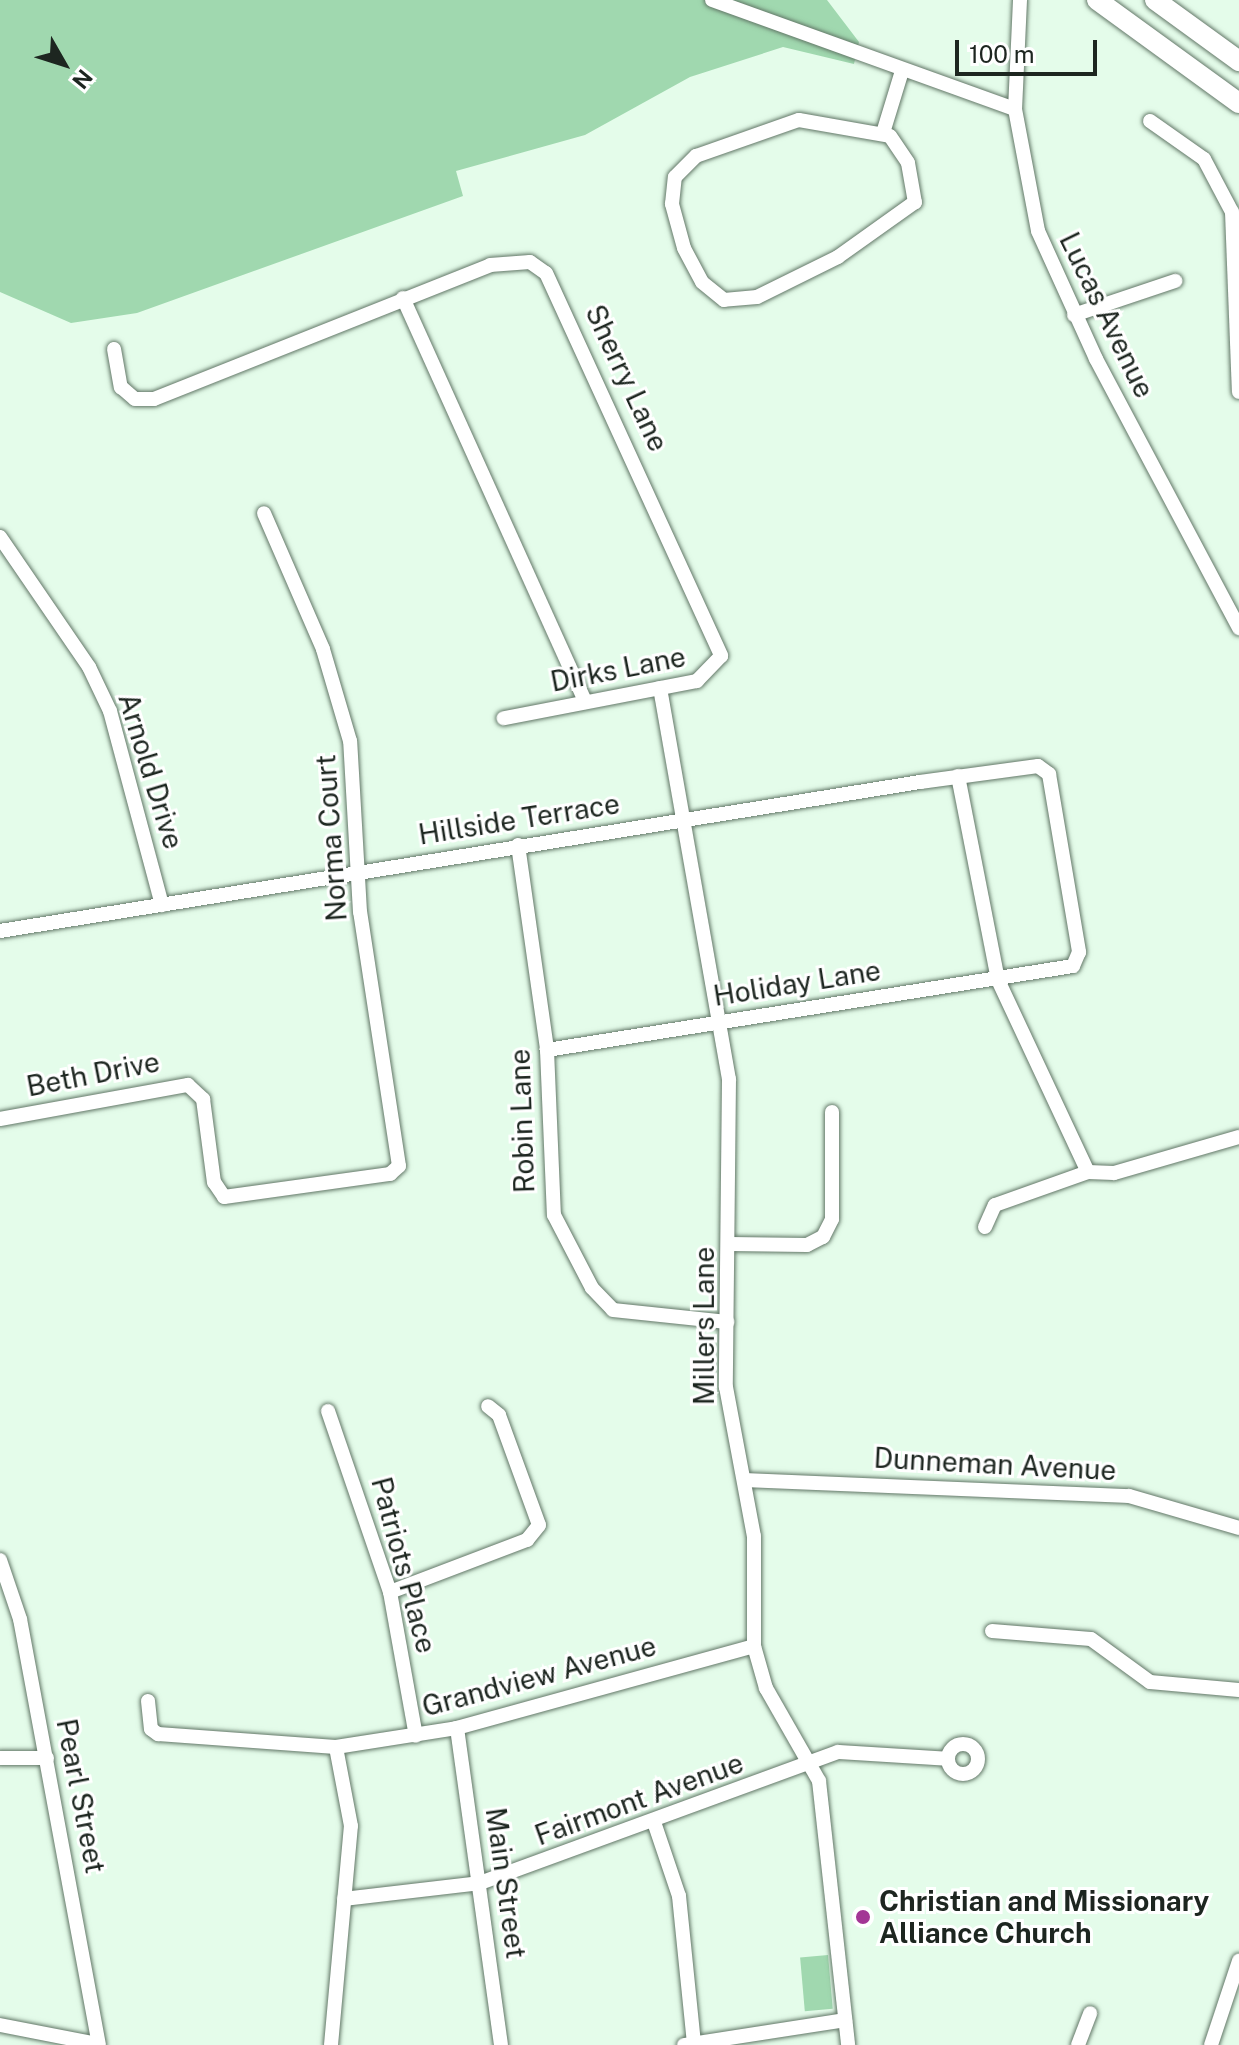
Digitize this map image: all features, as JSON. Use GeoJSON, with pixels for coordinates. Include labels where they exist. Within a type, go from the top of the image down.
{"type":"FeatureCollection","features":[{"type":"Feature","properties":{"kind":"highway"},"geometry":{"type":"LineString","coordinates":[[1097,0],[1239,103]]}},
{"type":"Feature","properties":{"kind":"highway"},"geometry":{"type":"LineString","coordinates":[[1155,0],[1239,61]]}},
{"type":"Feature","properties":{"kind":"street"},"geometry":{"type":"LineString","coordinates":[[712,0],[902,71],[1015,109]]}},
{"type":"Feature","properties":{"kind":"street","name":"Lucas Avenue"},"geometry":{"type":"LineString","coordinates":[[1020,0],[1015,109],[1038,231],[1074,315],[1239,628]]}},
{"type":"Feature","properties":{"kind":"street"},"geometry":{"type":"LineString","coordinates":[[883,133],[902,71]]}},
{"type":"Feature","properties":{"kind":"street"},"geometry":{"type":"LineString","coordinates":[[799,120],[883,133],[908,163],[916,188],[904,216],[757,297],[730,301],[714,294],[674,221],[675,177],[696,156],[799,120]]}},
{"type":"Feature","properties":{"kind":"street"},"geometry":{"type":"LineString","coordinates":[[1150,121],[1204,159],[1232,212],[1239,392]]}},
{"type":"Feature","properties":{"kind":"street","name":"Sherry Lane"},"geometry":{"type":"LineString","coordinates":[[114,349],[121,387],[135,399],[154,399],[490,265],[530,262],[546,273],[720,646]]}},
{"type":"Feature","properties":{"kind":"street"},"geometry":{"type":"LineString","coordinates":[[1074,315],[1175,281]]}},
{"type":"Feature","properties":{"kind":"street"},"geometry":{"type":"LineString","coordinates":[[403,298],[585,702]]}},
{"type":"Feature","properties":{"kind":"street","name":"Norma Court"},"geometry":{"type":"LineString","coordinates":[[264,513],[343,706],[358,871],[398,1146],[395,1171]]}},
{"type":"Feature","properties":{"kind":"street","name":"Arnold Drive"},"geometry":{"type":"LineString","coordinates":[[0,537],[89,667],[110,711],[162,905]]}},
{"type":"Feature","properties":{"kind":"street","name":"Dirks Lane"},"geometry":{"type":"LineString","coordinates":[[504,718],[709,676],[720,646]]}},
{"type":"Feature","properties":{"kind":"street","name":"Millers Lane"},"geometry":{"type":"LineString","coordinates":[[660,688],[716,1021],[729,1079],[730,1244],[726,1387],[754,1536],[754,1646],[766,1688],[814,1764],[825,1814],[848,2045]]}},
{"type":"Feature","properties":{"kind":"street","name":"Hillside Terrace"},"geometry":{"type":"LineString","coordinates":[[0,931],[958,776],[1047,770],[1079,952],[1073,966],[1056,972]]}},
{"type":"Feature","properties":{"kind":"street"},"geometry":{"type":"LineString","coordinates":[[958,776],[998,980],[1088,1172]]}},
{"type":"Feature","properties":{"kind":"street","name":"Robin Lane"},"geometry":{"type":"LineString","coordinates":[[518,845],[547,1050],[549,1192],[592,1288],[621,1314],[727,1322]]}},
{"type":"Feature","properties":{"kind":"street","name":"Holiday Lane"},"geometry":{"type":"LineString","coordinates":[[547,1050],[716,1021],[1056,972]]}},
{"type":"Feature","properties":{"kind":"street","name":"Beth Drive"},"geometry":{"type":"LineString","coordinates":[[0,1119],[188,1085],[203,1099],[214,1182],[224,1197],[395,1171]]}},
{"type":"Feature","properties":{"kind":"street"},"geometry":{"type":"LineString","coordinates":[[730,1244],[807,1245],[823,1237],[832,1219],[832,1112]]}},
{"type":"Feature","properties":{"kind":"street"},"geometry":{"type":"LineString","coordinates":[[985,1227],[995,1205],[1088,1172],[1114,1173],[1239,1137]]}},
{"type":"Feature","properties":{"kind":"street"},"geometry":{"type":"LineString","coordinates":[[390,1592],[527,1540],[539,1525],[505,1428],[488,1406]]}},
{"type":"Feature","properties":{"kind":"street","name":"Patriots Place"},"geometry":{"type":"LineString","coordinates":[[328,1411],[390,1592],[416,1736]]}},
{"type":"Feature","properties":{"kind":"street","name":"Dunneman Avenue"},"geometry":{"type":"LineString","coordinates":[[745,1480],[1129,1496],[1239,1528]]}},
{"type":"Feature","properties":{"kind":"street","name":"Pearl Street"},"geometry":{"type":"LineString","coordinates":[[0,1560],[20,1619],[98,2044]]}},
{"type":"Feature","properties":{"kind":"street"},"geometry":{"type":"LineString","coordinates":[[992,1631],[1091,1639],[1150,1682],[1239,1690]]}},
{"type":"Feature","properties":{"kind":"street","name":"Grandview Avenue"},"geometry":{"type":"LineString","coordinates":[[148,1701],[151,1729],[158,1734],[336,1747],[457,1728],[754,1646]]}},
{"type":"Feature","properties":{"kind":"street","name":"Main Street"},"geometry":{"type":"LineString","coordinates":[[457,1728],[501,2045]]}},
{"type":"Feature","properties":{"kind":"street"},"geometry":{"type":"LineString","coordinates":[[331,2045],[351,1826],[336,1747]]}},
{"type":"Feature","properties":{"kind":"street","name":"Fairmont Avenue"},"geometry":{"type":"LineString","coordinates":[[344,1899],[480,1883],[850,1750],[948,1759]]}},
{"type":"Feature","properties":{"kind":"street"},"geometry":{"type":"LineString","coordinates":[[0,1758],[47,1758]]}},
{"type":"Feature","properties":{"kind":"street"},"geometry":{"type":"LineString","coordinates":[[654,1822],[679,1896],[689,2044],[845,2020]]}},
{"type":"Feature","properties":{"kind":"street"},"geometry":{"type":"LineString","coordinates":[[1211,2045],[1239,1961]]}},
{"type":"Feature","properties":{"kind":"street"},"geometry":{"type":"LineString","coordinates":[[1078,2045],[1090,2013]]}},
{"type":"Feature","properties":{"kind":"street"},"geometry":{"type":"LineString","coordinates":[[0,2025],[98,2044]]}},
{"type":"Feature","properties":{"kind":"green space"},"geometry":{"type":"Polygon","coordinates":[[[0,0],[827,0],[859,42],[854,64],[783,47],[690,77],[585,135],[456,171],[463,196],[137,313],[71,323],[0,292],[0,0]]]}},
{"type":"Feature","properties":{"kind":"green space"},"geometry":{"type":"Polygon","coordinates":[[[828,1955],[833,2009],[805,2011],[800,1957],[828,1955]]]}},
{"type":"Feature","properties":{"kind":"place","name":"Christian and Missionary Alliance Church"},"geometry":{"type":"Point","coordinates":[863,1917]}}]}
